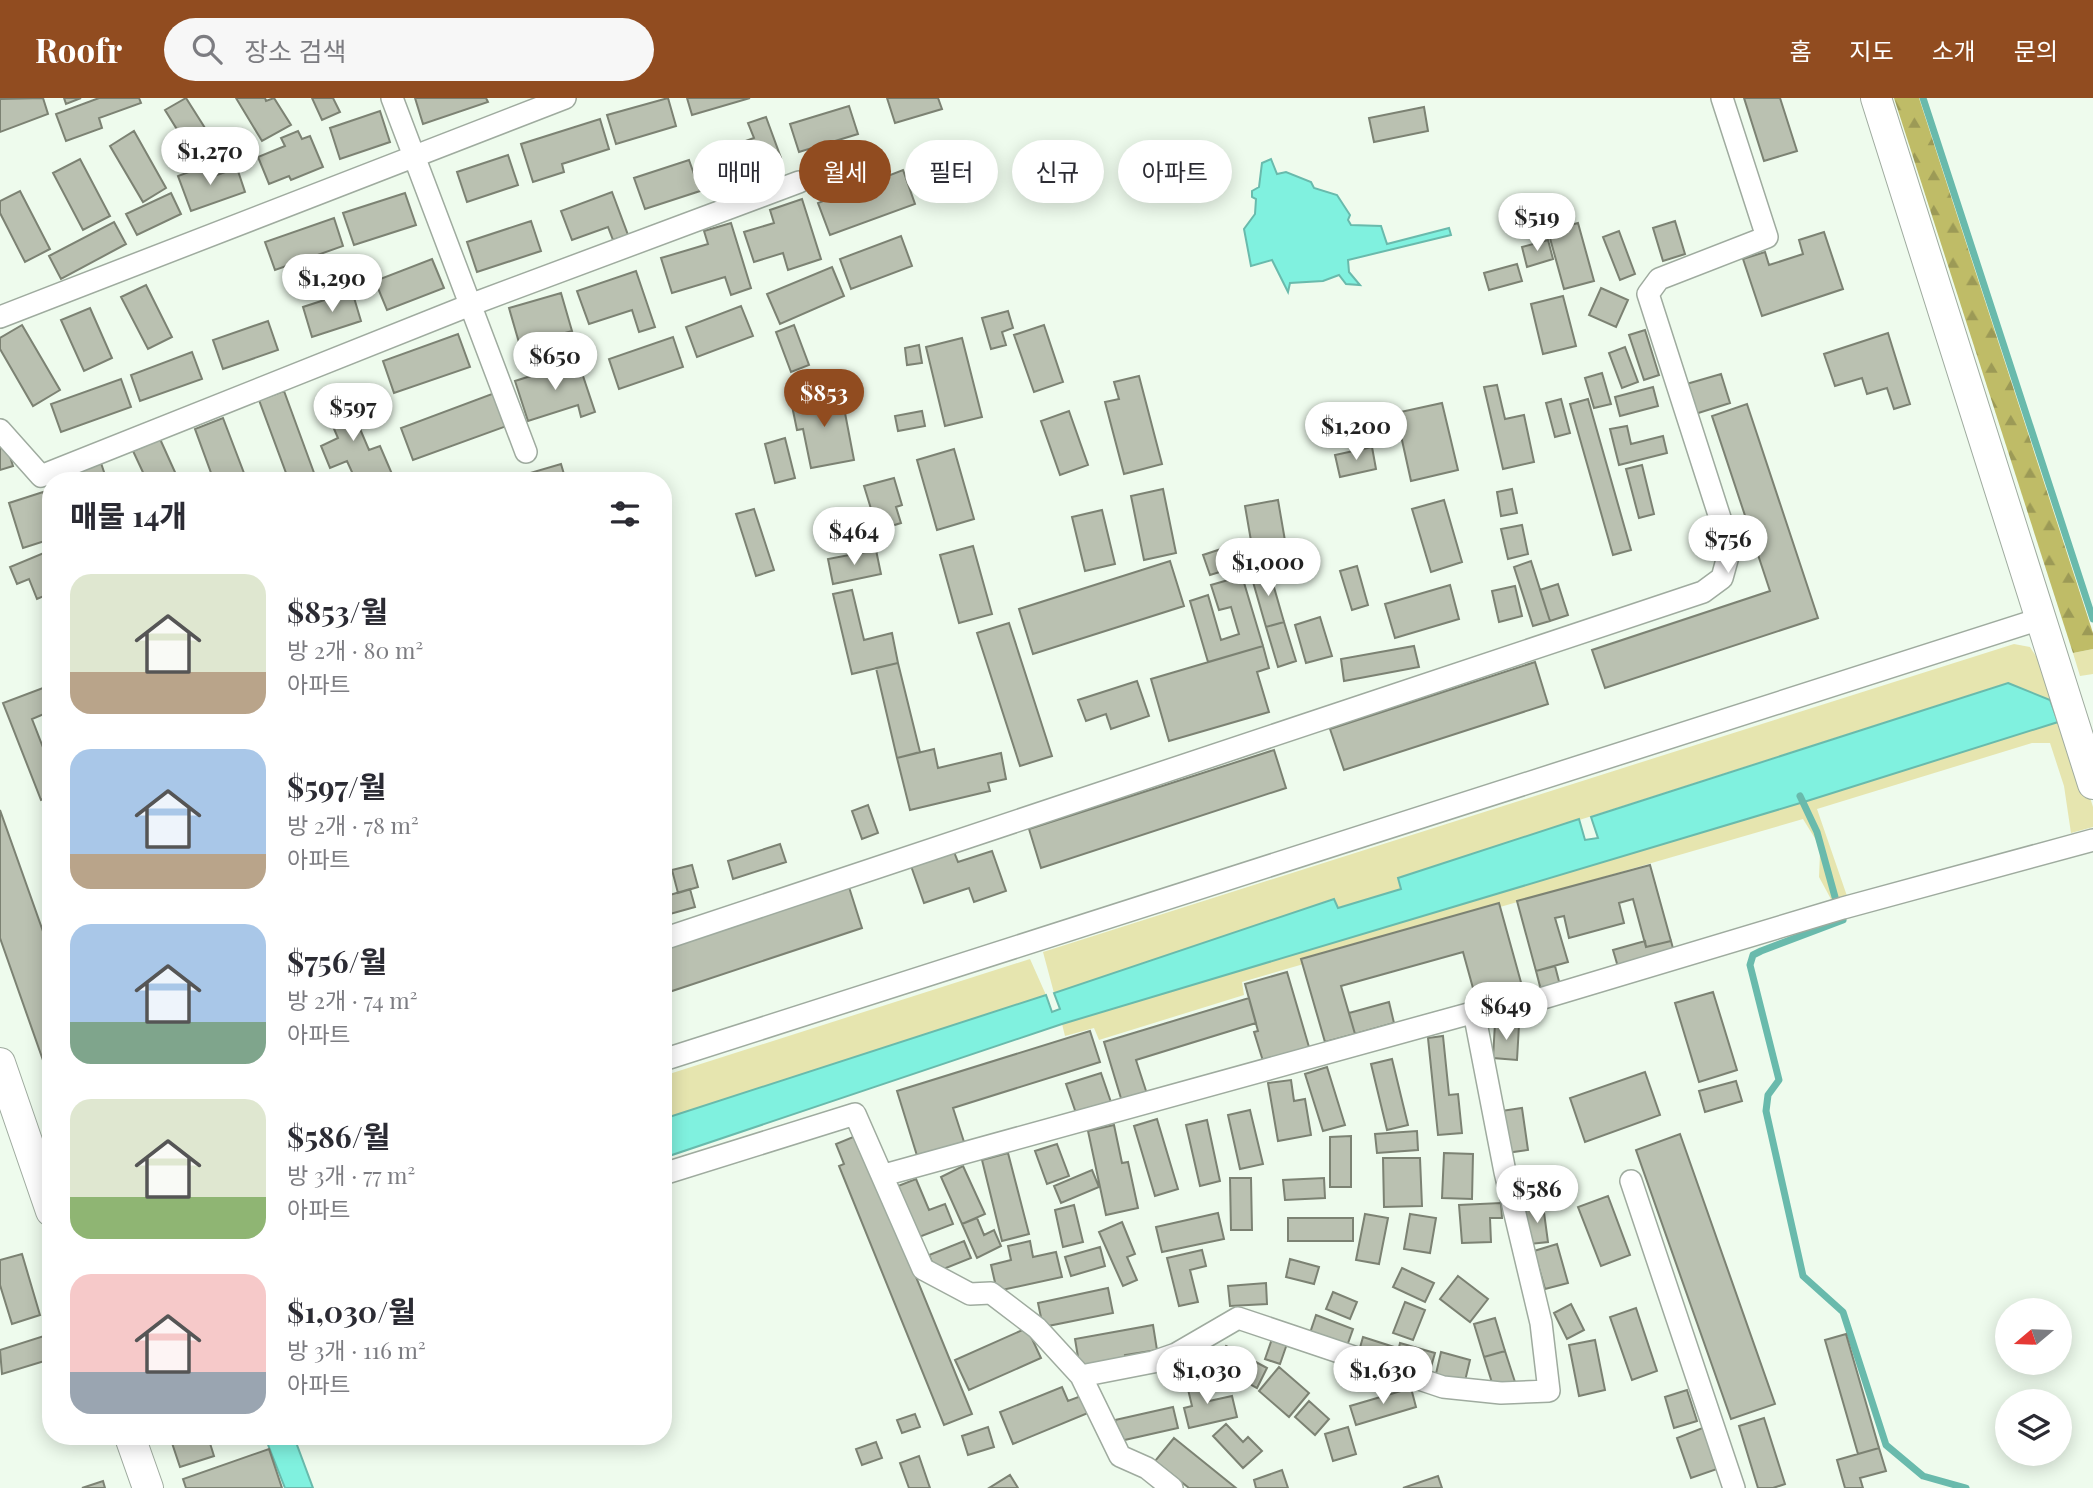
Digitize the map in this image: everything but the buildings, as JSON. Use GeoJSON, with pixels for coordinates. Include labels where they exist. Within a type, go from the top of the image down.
{"type":"FeatureCollection","features":[{"type":"Feature","properties":{"kind":"main road"},"geometry":{"type":"LineString","coordinates":[[1876,98],[2043,618],[2093,785]]}},
{"type":"Feature","properties":{"kind":"main road"},"geometry":{"type":"LineString","coordinates":[[0,1063],[7,1101],[42,1189]]}},
{"type":"Feature","properties":{"kind":"main road"},"geometry":{"type":"LineString","coordinates":[[133,1445],[148,1488]]}},
{"type":"Feature","properties":{"kind":"street"},"geometry":{"type":"LineString","coordinates":[[393,98],[526,452]]}},
{"type":"Feature","properties":{"kind":"street"},"geometry":{"type":"LineString","coordinates":[[0,317],[565,98]]}},
{"type":"Feature","properties":{"kind":"street"},"geometry":{"type":"LineString","coordinates":[[672,936],[1703,592],[1722,578],[1730,548],[1648,294],[1659,279],[1768,237],[1722,98]]}},
{"type":"Feature","properties":{"kind":"street"},"geometry":{"type":"LineString","coordinates":[[51,472],[470,304],[799,182]]}},
{"type":"Feature","properties":{"kind":"street"},"geometry":{"type":"LineString","coordinates":[[0,430],[42,476]]}},
{"type":"Feature","properties":{"kind":"street"},"geometry":{"type":"LineString","coordinates":[[672,1057],[2043,618]]}},
{"type":"Feature","properties":{"kind":"street"},"geometry":{"type":"LineString","coordinates":[[884,1175],[1474,1012],[1540,999],[1843,908],[2093,840]]}},
{"type":"Feature","properties":{"kind":"street"},"geometry":{"type":"LineString","coordinates":[[1081,1376],[1176,1354],[1238,1318],[1443,1387],[1501,1393],[1549,1391],[1541,1323],[1505,1172],[1474,1012]]}},
{"type":"Feature","properties":{"kind":"street"},"geometry":{"type":"LineString","coordinates":[[672,1171],[855,1114],[923,1269],[970,1294],[991,1293],[1037,1328],[1081,1376],[1120,1456],[1147,1468],[1172,1488]]}},
{"type":"Feature","properties":{"kind":"street"},"geometry":{"type":"LineString","coordinates":[[1631,1181],[1734,1488]]}},
{"type":"Feature","properties":{"kind":"green space"},"geometry":{"type":"Polygon","coordinates":[[[1894,98],[1919,98],[2093,633],[2093,649],[2073,653],[1894,98]]]}},
{"type":"Feature","properties":{"kind":"green space"},"geometry":{"type":"Polygon","coordinates":[[[2014,644],[2030,647],[2039,661],[2050,700],[2007,683],[1398,878],[1401,889],[1338,908],[1333,899],[1054,993],[1043,952],[2014,644]]]}},
{"type":"Feature","properties":{"kind":"green space"},"geometry":{"type":"Polygon","coordinates":[[[2093,649],[2093,674],[2080,676],[2073,653],[2093,649]]]}},
{"type":"Feature","properties":{"kind":"green space"},"geometry":{"type":"Polygon","coordinates":[[[2058,722],[2067,725],[2093,807],[2093,827],[2071,833],[2064,786],[2050,743],[2032,743],[1817,809],[1847,896],[1832,901],[1819,877],[1820,854],[1816,840],[1803,819],[1242,982],[1244,995],[1099,1040],[1094,1028],[1065,1036],[1062,1024],[2058,722]]]}},
{"type":"Feature","properties":{"kind":"green space"},"geometry":{"type":"Polygon","coordinates":[[[1030,959],[1046,995],[672,1116],[672,1073],[1030,959]]]}},
{"type":"Feature","properties":{"kind":"water"},"geometry":{"type":"Polygon","coordinates":[[[1271,159],[1277,174],[1286,172],[1311,182],[1314,188],[1337,195],[1350,215],[1348,220],[1351,225],[1381,226],[1387,244],[1449,228],[1451,235],[1348,260],[1349,272],[1360,285],[1346,284],[1339,275],[1323,281],[1290,283],[1288,292],[1272,260],[1251,266],[1244,229],[1255,214],[1256,199],[1252,197],[1252,191],[1259,187],[1262,163],[1271,159]]]}},
{"type":"Feature","properties":{"kind":"water"},"geometry":{"type":"Polygon","coordinates":[[[2008,683],[2050,700],[2058,722],[1807,801],[1062,1024],[672,1155],[672,1116],[1046,995],[1052,1012],[1060,1009],[1054,993],[1334,899],[1338,908],[1401,889],[1398,878],[1579,819],[1585,840],[1598,838],[1591,817],[2008,683]]]}},
{"type":"Feature","properties":{"kind":"water"},"geometry":{"type":"Polygon","coordinates":[[[268,1445],[297,1445],[313,1488],[285,1488],[268,1445]]]}},
{"type":"Feature","properties":{"kind":"waterway"},"geometry":{"type":"LineString","coordinates":[[1923,98],[2093,619]]}},
{"type":"Feature","properties":{"kind":"waterway"},"geometry":{"type":"LineString","coordinates":[[1800,796],[1817,832],[1835,897]]}},
{"type":"Feature","properties":{"kind":"waterway"},"geometry":{"type":"LineString","coordinates":[[1843,920],[1753,955],[1750,965],[1779,1080],[1768,1095],[1766,1111],[1803,1276],[1843,1312],[1886,1445],[1923,1476],[1966,1488]]}}]}
